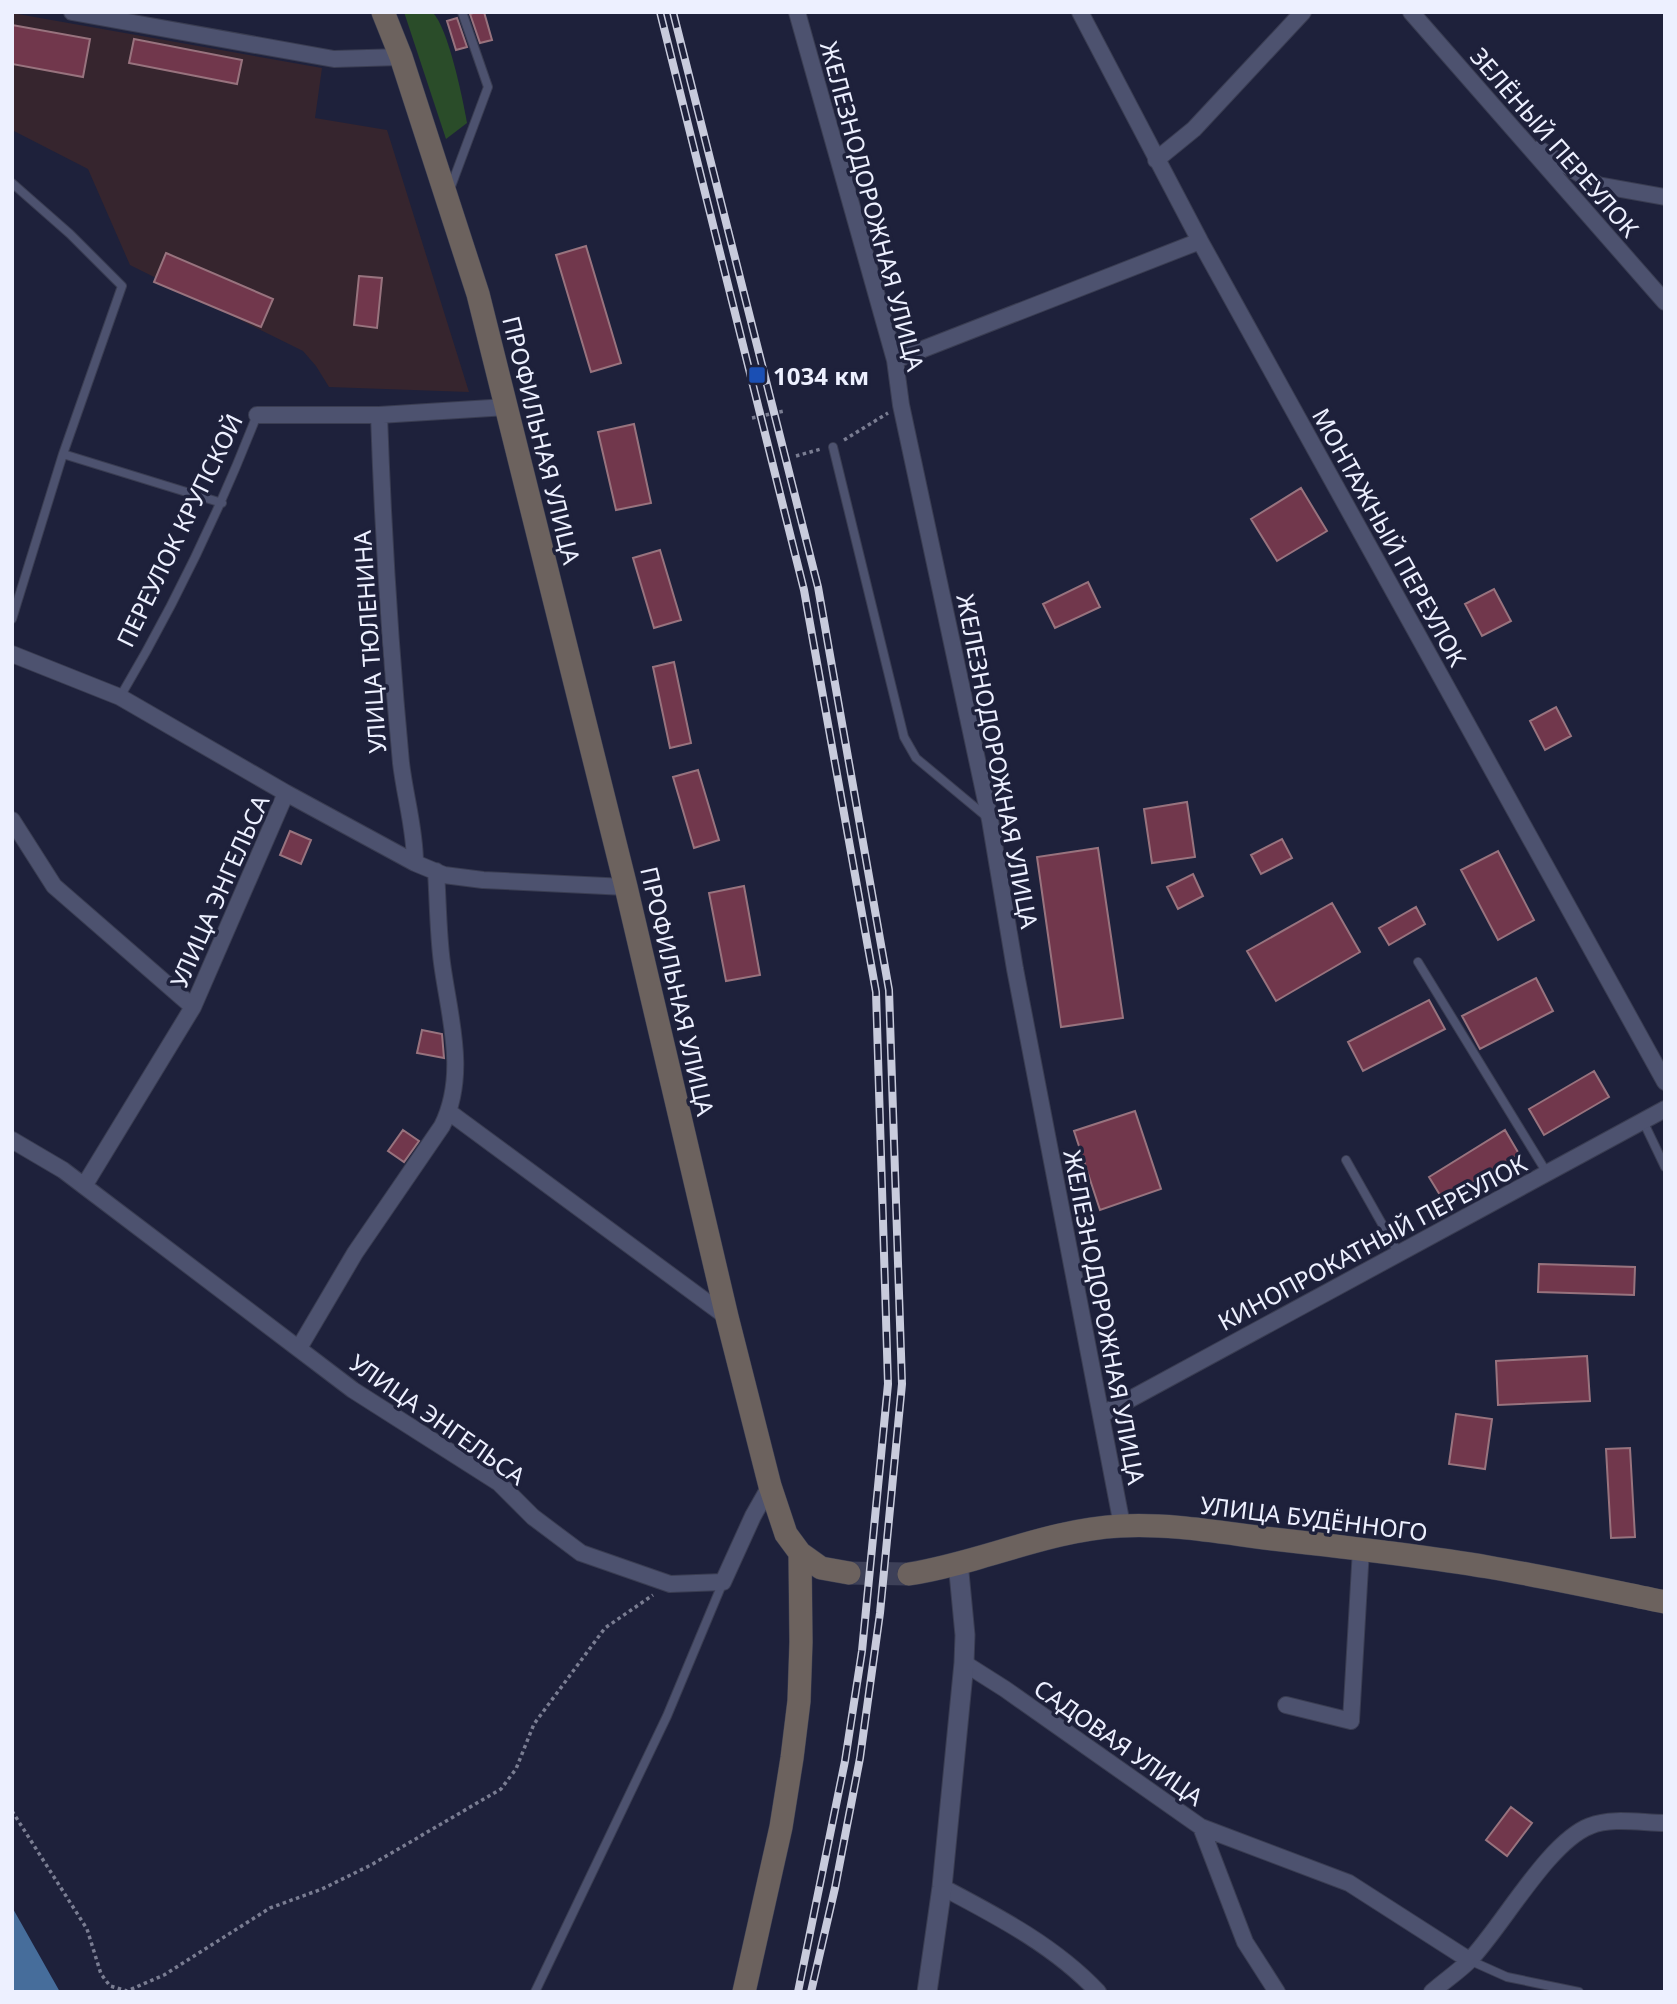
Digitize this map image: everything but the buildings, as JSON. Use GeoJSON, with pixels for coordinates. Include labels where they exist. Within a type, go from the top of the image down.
{"type":"FeatureCollection","features":[{"type":"Feature","properties":{"kind":"main road","name":"ПРОФИЛЬНАЯ УЛИЦА"},"geometry":{"type":"LineString","coordinates":[[383,12],[401,57],[478,294],[626,887],[727,1317],[770,1486],[786,1534],[800,1553],[801,1653],[792,1758],[781,1826],[744,1992]]}},
{"type":"Feature","properties":{"kind":"main road","name":"УЛИЦА БУДЁННОГО"},"geometry":{"type":"LineString","coordinates":[[909,1574],[971,1561],[1064,1533],[1122,1525],[1166,1527],[1361,1549],[1488,1567],[1665,1602]]}},
{"type":"Feature","properties":{"kind":"main road"},"geometry":{"type":"LineString","coordinates":[[800,1553],[821,1568],[849,1573]]}},
{"type":"Feature","properties":{"kind":"street"},"geometry":{"type":"LineString","coordinates":[[72,12],[334,59],[401,57]]}},
{"type":"Feature","properties":{"kind":"street","name":"ЖЕЛЕЗНОДОРОЖНАЯ УЛИЦА"},"geometry":{"type":"LineString","coordinates":[[797,12],[895,360],[901,405],[990,820],[1015,969],[1122,1525]]}},
{"type":"Feature","properties":{"kind":"street","name":"МОНТАЖНЫЙ ПЕРЕУЛОК"},"geometry":{"type":"LineString","coordinates":[[1080,12],[1200,241],[1665,1082]]}},
{"type":"Feature","properties":{"kind":"street"},"geometry":{"type":"LineString","coordinates":[[1156,160],[1194,129],[1303,12]]}},
{"type":"Feature","properties":{"kind":"street","name":"ЗЕЛЁНЫЙ ПЕРЕУЛОК"},"geometry":{"type":"LineString","coordinates":[[1411,12],[1665,302]]}},
{"type":"Feature","properties":{"kind":"street"},"geometry":{"type":"LineString","coordinates":[[1528,143],[1598,185],[1665,197]]}},
{"type":"Feature","properties":{"kind":"street"},"geometry":{"type":"LineString","coordinates":[[895,360],[1200,241]]}},
{"type":"Feature","properties":{"kind":"street","name":"ПЕРЕУЛОК КРУПСКОЙ"},"geometry":{"type":"LineString","coordinates":[[257,415],[379,415],[508,407]]}},
{"type":"Feature","properties":{"kind":"street","name":"УЛИЦА ТЮЛЕНИНА"},"geometry":{"type":"LineString","coordinates":[[379,415],[383,524],[402,765],[415,843],[415,863]]}},
{"type":"Feature","properties":{"kind":"street"},"geometry":{"type":"LineString","coordinates":[[12,654],[120,697],[286,793]]}},
{"type":"Feature","properties":{"kind":"street","name":"УЛИЦА ЭНГЕЛЬСА"},"geometry":{"type":"LineString","coordinates":[[83,1186],[193,1007],[286,793],[415,863],[444,875],[483,880],[626,887]]}},
{"type":"Feature","properties":{"kind":"street","name":"УЛИЦА ЭНГЕЛЬСА"},"geometry":{"type":"LineString","coordinates":[[12,820],[54,886],[193,1007]]}},
{"type":"Feature","properties":{"kind":"street"},"geometry":{"type":"LineString","coordinates":[[299,1348],[355,1253],[449,1112],[454,1086],[454,1029],[442,959],[436,872]]}},
{"type":"Feature","properties":{"kind":"street","name":"КИНОПРОКАТНЫЙ ПЕРЕУЛОК"},"geometry":{"type":"LineString","coordinates":[[1101,1415],[1665,1109]]}},
{"type":"Feature","properties":{"kind":"street"},"geometry":{"type":"LineString","coordinates":[[449,1112],[727,1317]]}},
{"type":"Feature","properties":{"kind":"street","name":"УЛИЦА ЭНГЕЛЬСА"},"geometry":{"type":"LineString","coordinates":[[12,1140],[83,1186],[353,1390],[499,1483],[533,1517],[581,1553],[670,1584],[723,1582]]}},
{"type":"Feature","properties":{"kind":"street"},"geometry":{"type":"LineString","coordinates":[[723,1582],[770,1486]]}},
{"type":"Feature","properties":{"kind":"street"},"geometry":{"type":"LineString","coordinates":[[1286,1705],[1351,1721],[1361,1549]]}},
{"type":"Feature","properties":{"kind":"street"},"geometry":{"type":"LineString","coordinates":[[928,1992],[942,1887],[964,1663],[965,1635],[958,1562]]}},
{"type":"Feature","properties":{"kind":"street","name":"САДОВАЯ УЛИЦА"},"geometry":{"type":"LineString","coordinates":[[964,1663],[1201,1827],[1245,1942],[1277,1992]]}},
{"type":"Feature","properties":{"kind":"street"},"geometry":{"type":"LineString","coordinates":[[1432,1992],[1469,1960],[1558,1849],[1576,1832],[1593,1825],[1612,1822],[1665,1823]]}},
{"type":"Feature","properties":{"kind":"street"},"geometry":{"type":"LineString","coordinates":[[1201,1827],[1349,1883],[1469,1960]]}},
{"type":"Feature","properties":{"kind":"street"},"geometry":{"type":"LineString","coordinates":[[942,1887],[1017,1928],[1088,1981],[1098,1992]]}},
{"type":"Feature","properties":{"kind":"lane"},"geometry":{"type":"LineString","coordinates":[[447,195],[488,87],[462,12]]}},
{"type":"Feature","properties":{"kind":"lane"},"geometry":{"type":"LineString","coordinates":[[12,183],[122,286],[63,454],[12,619]]}},
{"type":"Feature","properties":{"kind":"lane","name":"ПЕРЕУЛОК КРУПСКОЙ"},"geometry":{"type":"LineString","coordinates":[[120,697],[145,656],[222,503],[257,415]]}},
{"type":"Feature","properties":{"kind":"lane"},"geometry":{"type":"LineString","coordinates":[[833,447],[904,737],[916,758],[990,820]]}},
{"type":"Feature","properties":{"kind":"lane"},"geometry":{"type":"LineString","coordinates":[[63,454],[222,503]]}},
{"type":"Feature","properties":{"kind":"lane"},"geometry":{"type":"LineString","coordinates":[[1418,962],[1547,1173]]}},
{"type":"Feature","properties":{"kind":"lane"},"geometry":{"type":"LineString","coordinates":[[1643,1121],[1665,1167]]}},
{"type":"Feature","properties":{"kind":"lane"},"geometry":{"type":"LineString","coordinates":[[1346,1160],[1399,1254]]}},
{"type":"Feature","properties":{"kind":"lane"},"geometry":{"type":"LineString","coordinates":[[535,1992],[667,1716],[723,1582]]}},
{"type":"Feature","properties":{"kind":"lane"},"geometry":{"type":"LineString","coordinates":[[1469,1960],[1507,1977],[1579,1992]]}},
{"type":"Feature","properties":{"kind":"path"},"geometry":{"type":"LineString","coordinates":[[796,456],[833,447],[901,405]]}},
{"type":"Feature","properties":{"kind":"path"},"geometry":{"type":"LineString","coordinates":[[752,418],[784,411]]}},
{"type":"Feature","properties":{"kind":"path"},"geometry":{"type":"LineString","coordinates":[[12,1811],[87,1929],[101,1974],[110,1986],[127,1992],[164,1975],[270,1908],[322,1889],[370,1865],[501,1789],[516,1769],[534,1724],[605,1628],[670,1584]]}},
{"type":"Feature","properties":{"kind":"shaded area"},"geometry":{"type":"Polygon","coordinates":[[[12,13],[322,68],[315,118],[387,130],[469,392],[329,387],[303,351],[130,265],[88,169],[12,130],[12,13]]]}},
{"type":"Feature","properties":{"kind":"green space"},"geometry":{"type":"Polygon","coordinates":[[[404,12],[432,12],[449,47],[467,123],[446,139],[404,12]]]}},
{"type":"Feature","properties":{"kind":"water"},"geometry":{"type":"Polygon","coordinates":[[[12,1907],[60,1992],[12,1992],[12,1907]]]}},
{"type":"Feature","properties":{"kind":"tunnel"},"geometry":{"type":"LineString","coordinates":[[849,1573],[909,1574]]}},
{"type":"Feature","properties":{"kind":"railway"},"geometry":{"type":"LineString","coordinates":[[660,12],[804,590],[876,992],[888,1384],[862,1651],[845,1761],[798,1992]]}},
{"type":"Feature","properties":{"kind":"railway"},"geometry":{"type":"LineString","coordinates":[[673,12],[818,587],[889,990],[902,1384],[880,1613],[860,1758],[835,1888],[811,1992]]}},
{"type":"Feature","properties":{"kind":"place","name":"1034 км"},"geometry":{"type":"Point","coordinates":[757,375]}}]}
